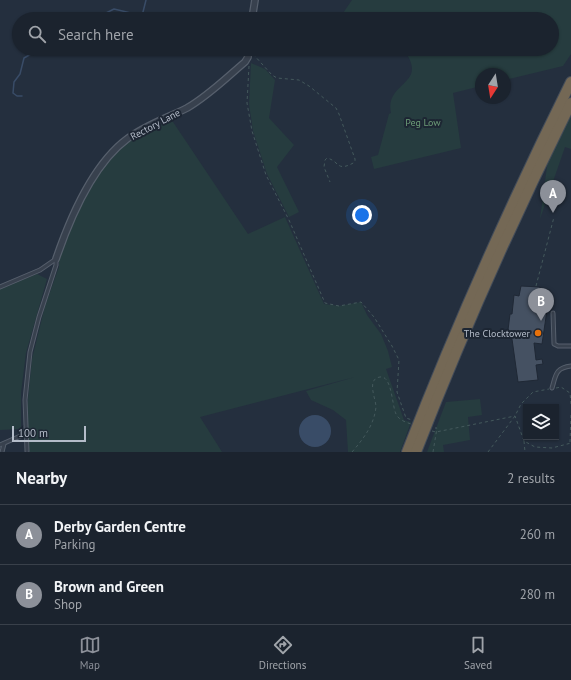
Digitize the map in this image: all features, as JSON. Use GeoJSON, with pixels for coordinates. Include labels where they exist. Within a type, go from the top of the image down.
{"type":"FeatureCollection","features":[{"type":"Feature","properties":{"kind":"highway"},"geometry":{"type":"LineString","coordinates":[[407,452],[449,348],[482,272],[536,153],[571,82]]}},
{"type":"Feature","properties":{"kind":"highway"},"geometry":{"type":"LineString","coordinates":[[416,452],[489,277],[537,171],[571,103]]}},
{"type":"Feature","properties":{"kind":"street"},"geometry":{"type":"LineString","coordinates":[[253,12],[255,0]]}},
{"type":"Feature","properties":{"kind":"street","name":"Rectory Lane"},"geometry":{"type":"LineString","coordinates":[[56,259],[64,234],[74,212],[89,185],[112,152],[138,132],[187,107],[220,83],[248,57]]}},
{"type":"Feature","properties":{"kind":"lane"},"geometry":{"type":"LineString","coordinates":[[0,287],[40,270],[56,259]]}},
{"type":"Feature","properties":{"kind":"lane"},"geometry":{"type":"LineString","coordinates":[[27,451],[25,434],[25,400],[30,352],[39,317],[56,266],[56,259]]}},
{"type":"Feature","properties":{"kind":"lane"},"geometry":{"type":"LineString","coordinates":[[553,313],[554,344],[558,346],[571,346]]}},
{"type":"Feature","properties":{"kind":"lane"},"geometry":{"type":"LineString","coordinates":[[552,388],[557,372],[562,368],[571,366]]}},
{"type":"Feature","properties":{"kind":"lane"},"geometry":{"type":"LineString","coordinates":[[2,452],[2,444],[25,434]]}},
{"type":"Feature","properties":{"kind":"path"},"geometry":{"type":"LineString","coordinates":[[254,56],[272,75],[277,78],[300,80],[310,86],[336,108],[355,162],[341,167],[337,166],[327,158],[325,160],[324,167],[330,182]]}},
{"type":"Feature","properties":{"kind":"path"},"geometry":{"type":"LineString","coordinates":[[248,57],[247,103],[252,132],[266,175],[289,220],[325,303],[339,306],[361,302],[374,317],[399,360],[397,392],[406,418],[417,422]]}},
{"type":"Feature","properties":{"kind":"path"},"geometry":{"type":"LineString","coordinates":[[536,286],[554,217]]}},
{"type":"Feature","properties":{"kind":"path"},"geometry":{"type":"LineString","coordinates":[[352,452],[364,438],[375,416],[376,404],[372,389],[375,380],[379,377],[383,377],[387,380],[390,386],[396,414],[402,420],[411,424]]}},
{"type":"Feature","properties":{"kind":"path"},"geometry":{"type":"LineString","coordinates":[[488,452],[515,416],[521,404],[532,392],[562,387],[570,393],[571,404]]}},
{"type":"Feature","properties":{"kind":"path"},"geometry":{"type":"LineString","coordinates":[[524,441],[534,447],[552,448],[570,443],[571,414]]}},
{"type":"Feature","properties":{"kind":"path"},"geometry":{"type":"LineString","coordinates":[[432,431],[436,432],[515,416]]}},
{"type":"Feature","properties":{"kind":"path"},"geometry":{"type":"LineString","coordinates":[[515,416],[524,441],[525,452]]}},
{"type":"Feature","properties":{"kind":"path"},"geometry":{"type":"LineString","coordinates":[[433,452],[437,428],[434,427]]}},
{"type":"Feature","properties":{"kind":"green space","name":"Peg Low"},"geometry":{"type":"Polygon","coordinates":[[[352,0],[571,0],[571,54],[563,66],[511,79],[511,68],[475,68],[475,88],[453,93],[461,148],[374,169],[371,157],[378,155],[389,114],[391,113],[391,103],[394,95],[410,77],[412,70],[407,56],[559,56],[559,12],[344,12],[352,0]]]}},
{"type":"Feature","properties":{"kind":"green space"},"geometry":{"type":"Polygon","coordinates":[[[251,63],[265,69],[275,80],[269,118],[294,145],[277,167],[299,212],[289,217],[267,174],[253,131],[249,104],[251,63]]]}},
{"type":"Feature","properties":{"kind":"green space"},"geometry":{"type":"Polygon","coordinates":[[[571,113],[571,149],[565,147],[540,219],[548,159],[571,113]]]}},
{"type":"Feature","properties":{"kind":"green space"},"geometry":{"type":"Polygon","coordinates":[[[171,119],[248,234],[285,217],[324,304],[339,306],[361,302],[367,315],[381,334],[388,351],[392,367],[386,369],[404,420],[411,422],[400,452],[348,452],[346,420],[333,410],[311,400],[306,391],[355,377],[200,417],[222,452],[28,452],[27,408],[32,359],[45,306],[59,267],[59,258],[73,220],[96,179],[118,146],[171,119]]]}},
{"type":"Feature","properties":{"kind":"green space"},"geometry":{"type":"Polygon","coordinates":[[[37,274],[47,279],[26,353],[21,393],[21,427],[18,429],[0,430],[0,289],[37,274]]]}},
{"type":"Feature","properties":{"kind":"green space"},"geometry":{"type":"Polygon","coordinates":[[[480,399],[482,415],[468,417],[470,440],[443,445],[444,452],[427,452],[446,402],[480,399]]]}},
{"type":"Feature","properties":{"kind":"water"},"geometry":{"type":"Polygon","coordinates":[[[312,415],[318,415],[327,419],[331,431],[327,443],[318,447],[312,447],[303,443],[299,434],[299,428],[303,419],[312,415]]]}},
{"type":"Feature","properties":{"kind":"building"},"geometry":{"type":"Polygon","coordinates":[[[521,286],[540,287],[540,289],[550,290],[542,344],[534,343],[536,360],[542,359],[543,364],[536,365],[538,380],[518,382],[512,339],[507,338],[514,295],[519,296],[521,286]]]}},
{"type":"Feature","properties":{"kind":"waterway"},"geometry":{"type":"LineString","coordinates":[[143,12],[146,0]]}},
{"type":"Feature","properties":{"kind":"waterway"},"geometry":{"type":"LineString","coordinates":[[108,12],[114,9],[127,12]]}},
{"type":"Feature","properties":{"kind":"waterway"},"geometry":{"type":"LineString","coordinates":[[22,96],[17,96],[13,93],[14,82],[20,74],[24,58],[28,56]]}},
{"type":"Feature","properties":{"kind":"place","name":"Derby Garden Centre"},"geometry":{"type":"Point","coordinates":[553,213]}},
{"type":"Feature","properties":{"kind":"place","name":"Brown and Green"},"geometry":{"type":"Point","coordinates":[541,321]}},
{"type":"Feature","properties":{"kind":"place","name":"The Clocktower"},"geometry":{"type":"Point","coordinates":[538,333]}}]}
